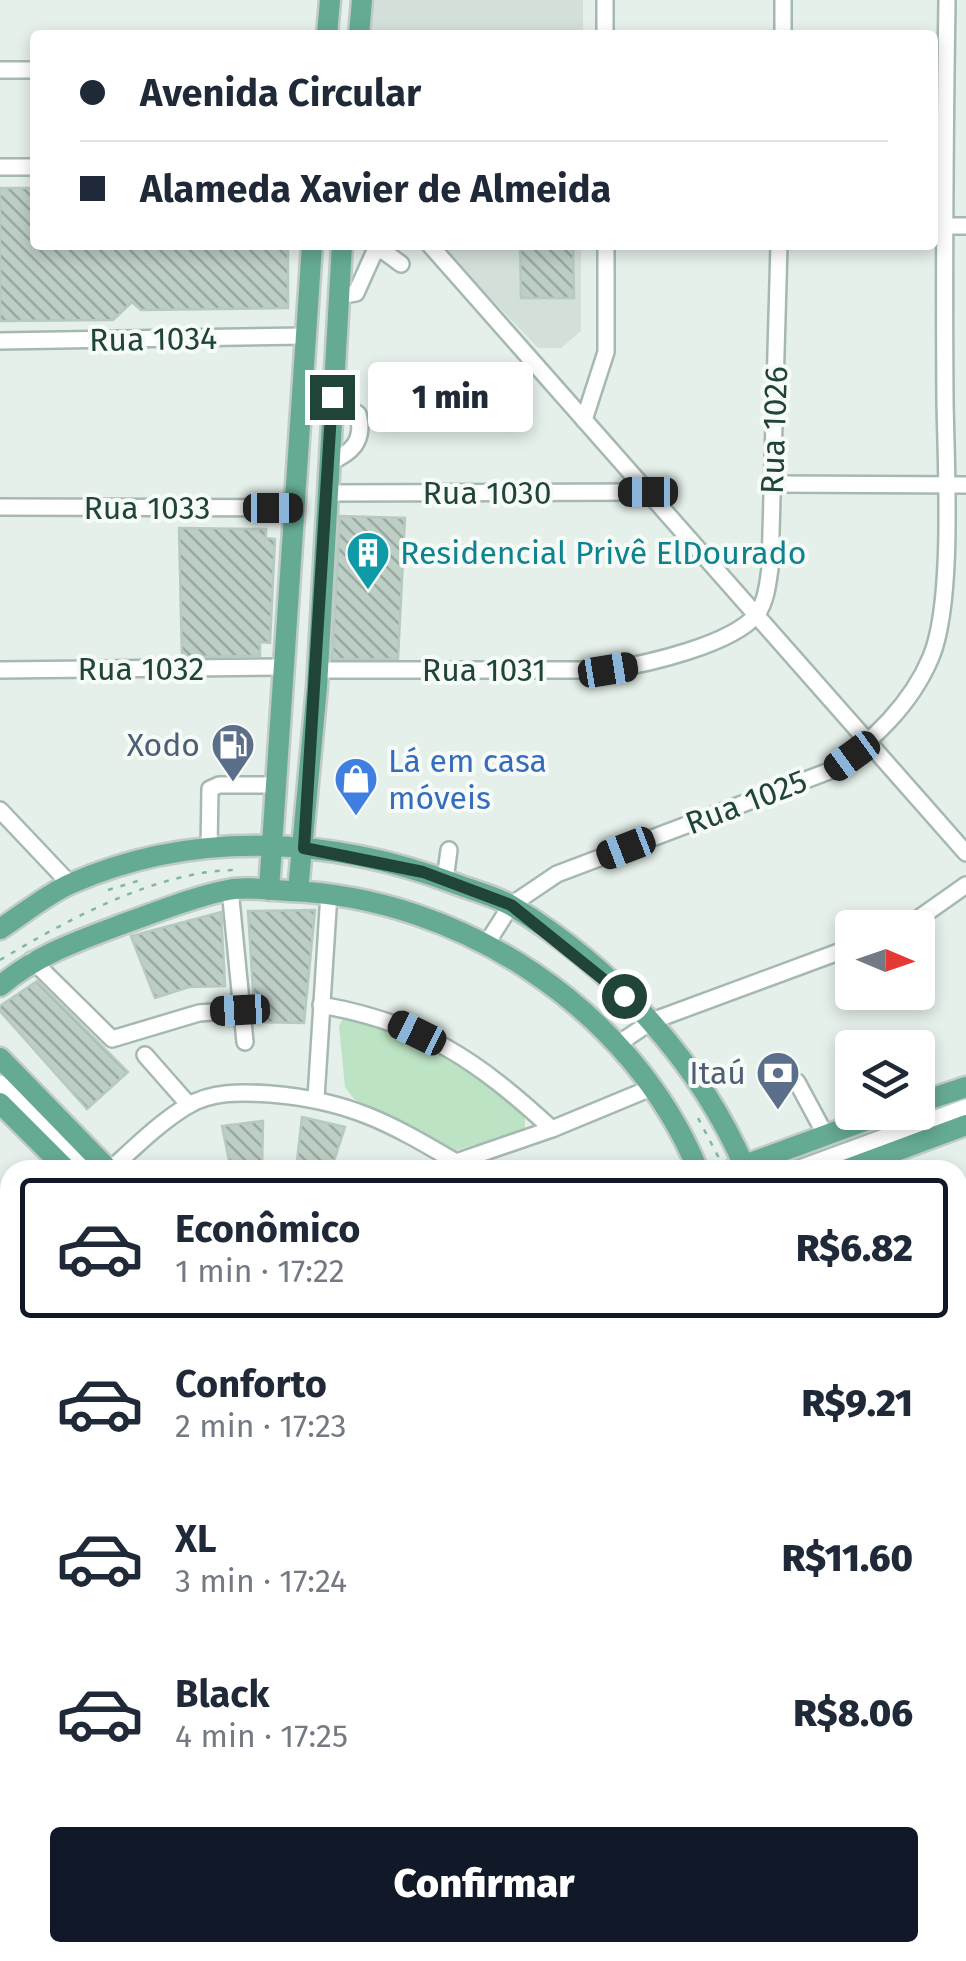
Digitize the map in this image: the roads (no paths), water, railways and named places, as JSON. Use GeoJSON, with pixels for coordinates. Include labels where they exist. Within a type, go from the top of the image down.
{"type":"FeatureCollection","features":[{"type":"Feature","properties":{"kind":"main road"},"geometry":{"type":"LineString","coordinates":[[328,30],[330,0]]}},
{"type":"Feature","properties":{"kind":"main road"},"geometry":{"type":"LineString","coordinates":[[359,30],[362,0]]}},
{"type":"Feature","properties":{"kind":"main road"},"geometry":{"type":"LineString","coordinates":[[269,890],[312,250]]}},
{"type":"Feature","properties":{"kind":"main road"},"geometry":{"type":"LineString","coordinates":[[298,891],[318,670],[342,250]]}},
{"type":"Feature","properties":{"kind":"main road"},"geometry":{"type":"LineString","coordinates":[[0,929],[70,884],[164,856],[244,844],[381,860],[445,880],[511,905],[568,947],[652,1020],[715,1108],[733,1160]]}},
{"type":"Feature","properties":{"kind":"main road"},"geometry":{"type":"LineString","coordinates":[[0,986],[32,960],[233,880],[269,890],[329,893],[401,908],[486,943],[560,992],[618,1044],[651,1088],[692,1160]]}},
{"type":"Feature","properties":{"kind":"main road"},"geometry":{"type":"LineString","coordinates":[[0,1058],[99,1160]]}},
{"type":"Feature","properties":{"kind":"main road"},"geometry":{"type":"LineString","coordinates":[[935,1097],[966,1086]]}},
{"type":"Feature","properties":{"kind":"main road"},"geometry":{"type":"LineString","coordinates":[[0,1103],[56,1160]]}},
{"type":"Feature","properties":{"kind":"main road"},"geometry":{"type":"LineString","coordinates":[[872,1160],[966,1125]]}},
{"type":"Feature","properties":{"kind":"main road"},"geometry":{"type":"LineString","coordinates":[[759,1160],[836,1130]]}},
{"type":"Feature","properties":{"kind":"street"},"geometry":{"type":"LineString","coordinates":[[605,0],[605,30]]}},
{"type":"Feature","properties":{"kind":"street"},"geometry":{"type":"LineString","coordinates":[[783,0],[783,30]]}},
{"type":"Feature","properties":{"kind":"street","name":"Rua 1025"},"geometry":{"type":"LineString","coordinates":[[486,943],[511,905],[557,874],[832,770],[871,741],[907,699],[930,659],[940,625],[946,486],[938,226],[947,0]]}},
{"type":"Feature","properties":{"kind":"street"},"geometry":{"type":"LineString","coordinates":[[0,70],[30,70]]}},
{"type":"Feature","properties":{"kind":"street"},"geometry":{"type":"LineString","coordinates":[[0,167],[30,167]]}},
{"type":"Feature","properties":{"kind":"street"},"geometry":{"type":"LineString","coordinates":[[938,226],[966,226]]}},
{"type":"Feature","properties":{"kind":"street"},"geometry":{"type":"LineString","coordinates":[[338,296],[356,293],[374,253],[382,250],[401,264]]}},
{"type":"Feature","properties":{"kind":"street"},"geometry":{"type":"LineString","coordinates":[[434,250],[966,853]]}},
{"type":"Feature","properties":{"kind":"street"},"geometry":{"type":"LineString","coordinates":[[584,420],[606,352],[606,250]]}},
{"type":"Feature","properties":{"kind":"street","name":"Rua 1026"},"geometry":{"type":"LineString","coordinates":[[758,613],[770,568],[779,250]]}},
{"type":"Feature","properties":{"kind":"street","name":"Rua 1034"},"geometry":{"type":"LineString","coordinates":[[0,341],[306,336]]}},
{"type":"Feature","properties":{"kind":"street"},"geometry":{"type":"LineString","coordinates":[[328,463],[355,448],[361,433],[358,414],[332,397]]}},
{"type":"Feature","properties":{"kind":"street"},"geometry":{"type":"LineString","coordinates":[[773,484],[966,485]]}},
{"type":"Feature","properties":{"kind":"street","name":"Rua 1030"},"geometry":{"type":"LineString","coordinates":[[326,492],[648,492]]}},
{"type":"Feature","properties":{"kind":"street","name":"Rua 1033"},"geometry":{"type":"LineString","coordinates":[[0,508],[293,508]]}},
{"type":"Feature","properties":{"kind":"street","name":"Rua 1031"},"geometry":{"type":"LineString","coordinates":[[318,670],[608,670],[643,664],[735,632],[758,613]]}},
{"type":"Feature","properties":{"kind":"street","name":"Rua 1032"},"geometry":{"type":"LineString","coordinates":[[0,670],[282,668]]}},
{"type":"Feature","properties":{"kind":"street"},"geometry":{"type":"LineString","coordinates":[[209,849],[210,789],[219,785],[276,785]]}},
{"type":"Feature","properties":{"kind":"street"},"geometry":{"type":"LineString","coordinates":[[0,810],[70,884]]}},
{"type":"Feature","properties":{"kind":"street"},"geometry":{"type":"LineString","coordinates":[[445,880],[449,850]]}},
{"type":"Feature","properties":{"kind":"street"},"geometry":{"type":"LineString","coordinates":[[233,880],[245,1042]]}},
{"type":"Feature","properties":{"kind":"street"},"geometry":{"type":"LineString","coordinates":[[930,910],[966,885]]}},
{"type":"Feature","properties":{"kind":"street"},"geometry":{"type":"LineString","coordinates":[[316,1098],[329,893]]}},
{"type":"Feature","properties":{"kind":"street"},"geometry":{"type":"LineString","coordinates":[[618,1044],[652,1020],[835,953]]}},
{"type":"Feature","properties":{"kind":"street"},"geometry":{"type":"LineString","coordinates":[[32,960],[112,1039],[200,1013],[240,1010]]}},
{"type":"Feature","properties":{"kind":"street"},"geometry":{"type":"LineString","coordinates":[[322,1005],[381,1016],[453,1050],[508,1089],[552,1129]]}},
{"type":"Feature","properties":{"kind":"street"},"geometry":{"type":"LineString","coordinates":[[144,1055],[189,1104]]}},
{"type":"Feature","properties":{"kind":"street"},"geometry":{"type":"LineString","coordinates":[[798,1082],[824,1134]]}},
{"type":"Feature","properties":{"kind":"street"},"geometry":{"type":"LineString","coordinates":[[0,1083],[78,1160]]}},
{"type":"Feature","properties":{"kind":"street"},"geometry":{"type":"LineString","coordinates":[[474,1160],[651,1088]]}},
{"type":"Feature","properties":{"kind":"street"},"geometry":{"type":"LineString","coordinates":[[121,1160],[189,1104],[221,1093],[316,1098],[390,1122],[450,1160]]}},
{"type":"Feature","properties":{"kind":"street"},"geometry":{"type":"LineString","coordinates":[[821,1160],[966,1106]]}},
{"type":"Feature","properties":{"kind":"place","name":"Residencial Privê ElDourado"},"geometry":{"type":"Point","coordinates":[368,591]}},
{"type":"Feature","properties":{"kind":"place","name":"Xodo"},"geometry":{"type":"Point","coordinates":[233,783]}},
{"type":"Feature","properties":{"kind":"place","name":"Lá em casa móveis"},"geometry":{"type":"Point","coordinates":[356,817]}},
{"type":"Feature","properties":{"kind":"place","name":"Itaú"},"geometry":{"type":"Point","coordinates":[778,1111]}}]}
